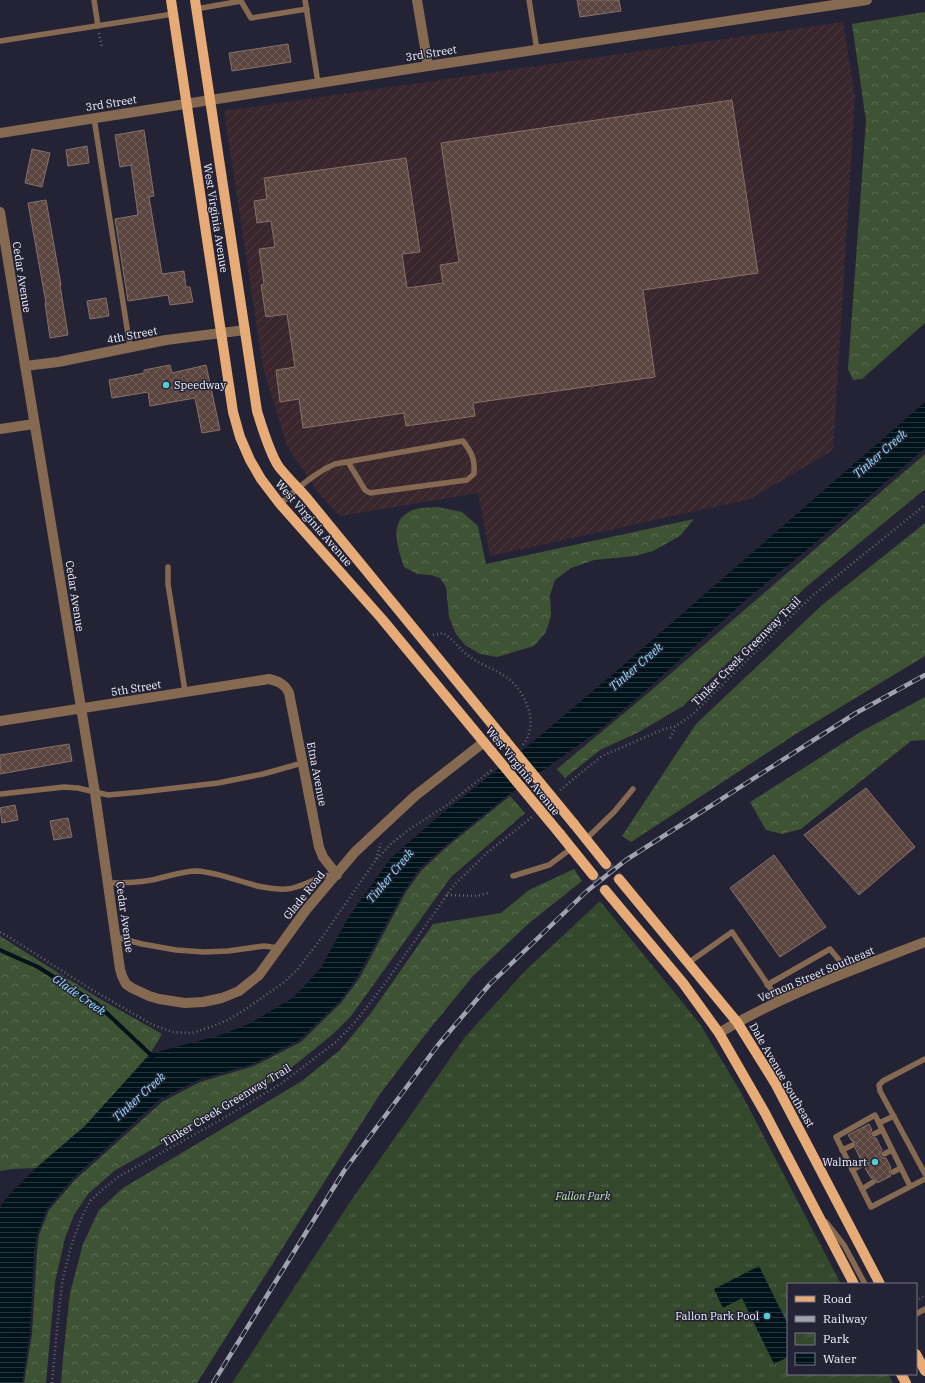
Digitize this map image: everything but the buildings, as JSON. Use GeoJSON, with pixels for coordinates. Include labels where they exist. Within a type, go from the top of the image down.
{"type":"FeatureCollection","features":[{"type":"Feature","properties":{"kind":"main road","name":"West Virginia Avenue"},"geometry":{"type":"LineString","coordinates":[[171,0],[233,412],[240,437],[250,460],[261,479],[280,504],[382,619],[572,848]]}},
{"type":"Feature","properties":{"kind":"main road","name":"West Virginia Avenue"},"geometry":{"type":"LineString","coordinates":[[195,4],[258,411],[262,427],[278,466],[306,497],[586,839]]}},
{"type":"Feature","properties":{"kind":"main road"},"geometry":{"type":"LineString","coordinates":[[586,839],[606,864]]}},
{"type":"Feature","properties":{"kind":"main road"},"geometry":{"type":"LineString","coordinates":[[572,848],[593,875]]}},
{"type":"Feature","properties":{"kind":"main road","name":"Dale Avenue Southeast"},"geometry":{"type":"LineString","coordinates":[[619,879],[737,1022],[775,1083],[879,1283]]}},
{"type":"Feature","properties":{"kind":"main road"},"geometry":{"type":"LineString","coordinates":[[605,890],[683,983],[719,1033],[765,1113],[853,1283]]}},
{"type":"Feature","properties":{"kind":"main road"},"geometry":{"type":"LineString","coordinates":[[917,1356],[925,1371]]}},
{"type":"Feature","properties":{"kind":"street"},"geometry":{"type":"LineString","coordinates":[[417,0],[428,66]]}},
{"type":"Feature","properties":{"kind":"street","name":"3rd Street"},"geometry":{"type":"LineString","coordinates":[[0,133],[428,66],[867,0]]}},
{"type":"Feature","properties":{"kind":"street","name":"Cedar Avenue"},"geometry":{"type":"LineString","coordinates":[[0,212],[95,793],[109,883],[120,969],[126,984]]}},
{"type":"Feature","properties":{"kind":"street","name":"4th Street"},"geometry":{"type":"LineString","coordinates":[[25,366],[58,362],[166,340],[245,330]]}},
{"type":"Feature","properties":{"kind":"street"},"geometry":{"type":"LineString","coordinates":[[0,429],[34,424]]}},
{"type":"Feature","properties":{"kind":"street","name":"5th Street"},"geometry":{"type":"LineString","coordinates":[[0,721],[269,679],[276,680]]}},
{"type":"Feature","properties":{"kind":"street","name":"Etna Avenue"},"geometry":{"type":"LineString","coordinates":[[276,680],[283,684],[289,693],[319,847],[323,857],[337,875]]}},
{"type":"Feature","properties":{"kind":"street","name":"Glade Road"},"geometry":{"type":"LineString","coordinates":[[126,984],[149,996],[185,1003],[203,1002],[222,998],[239,991],[259,975],[306,910],[355,852],[414,796],[484,742]]}},
{"type":"Feature","properties":{"kind":"street","name":"Vernon Street Southeast"},"geometry":{"type":"LineString","coordinates":[[719,1033],[737,1022],[779,1001],[925,942]]}},
{"type":"Feature","properties":{"kind":"lane"},"geometry":{"type":"LineString","coordinates":[[94,0],[98,26]]}},
{"type":"Feature","properties":{"kind":"lane"},"geometry":{"type":"LineString","coordinates":[[305,0],[318,83]]}},
{"type":"Feature","properties":{"kind":"lane"},"geometry":{"type":"LineString","coordinates":[[529,0],[537,50]]}},
{"type":"Feature","properties":{"kind":"lane"},"geometry":{"type":"LineString","coordinates":[[195,4],[241,1],[251,18],[307,9]]}},
{"type":"Feature","properties":{"kind":"lane"},"geometry":{"type":"LineString","coordinates":[[0,41],[173,14]]}},
{"type":"Feature","properties":{"kind":"lane"},"geometry":{"type":"LineString","coordinates":[[94,118],[130,348]]}},
{"type":"Feature","properties":{"kind":"lane"},"geometry":{"type":"LineString","coordinates":[[280,504],[298,488],[325,468],[335,464],[463,441],[470,451],[474,464],[474,474],[467,480],[370,493],[365,490],[348,462]]}},
{"type":"Feature","properties":{"kind":"lane"},"geometry":{"type":"LineString","coordinates":[[168,567],[168,584],[185,692]]}},
{"type":"Feature","properties":{"kind":"lane"},"geometry":{"type":"LineString","coordinates":[[1,794],[64,787],[78,788],[108,795],[135,793],[218,783],[263,774],[302,763]]}},
{"type":"Feature","properties":{"kind":"lane"},"geometry":{"type":"LineString","coordinates":[[586,839],[614,812],[633,789]]}},
{"type":"Feature","properties":{"kind":"lane"},"geometry":{"type":"LineString","coordinates":[[513,876],[549,865],[572,848]]}},
{"type":"Feature","properties":{"kind":"lane"},"geometry":{"type":"LineString","coordinates":[[109,883],[149,881],[196,871],[210,873],[260,887],[289,889],[303,885],[322,876],[337,875]]}},
{"type":"Feature","properties":{"kind":"lane"},"geometry":{"type":"LineString","coordinates":[[688,963],[732,932],[779,1001]]}},
{"type":"Feature","properties":{"kind":"lane"},"geometry":{"type":"LineString","coordinates":[[116,937],[142,944],[176,950],[204,952],[228,951],[264,946],[279,948]]}},
{"type":"Feature","properties":{"kind":"lane"},"geometry":{"type":"LineString","coordinates":[[767,985],[830,949],[849,972]]}},
{"type":"Feature","properties":{"kind":"lane"},"geometry":{"type":"LineString","coordinates":[[925,1059],[883,1081],[880,1085],[880,1091],[925,1174]]}},
{"type":"Feature","properties":{"kind":"lane"},"geometry":{"type":"LineString","coordinates":[[910,1186],[875,1115],[836,1137],[871,1207],[925,1179]]}},
{"type":"Feature","properties":{"kind":"lane"},"geometry":{"type":"LineString","coordinates":[[879,1123],[894,1116]]}},
{"type":"Feature","properties":{"kind":"lane"},"geometry":{"type":"LineString","coordinates":[[874,1134],[882,1130]]}},
{"type":"Feature","properties":{"kind":"lane"},"geometry":{"type":"LineString","coordinates":[[842,1150],[854,1145]]}},
{"type":"Feature","properties":{"kind":"lane"},"geometry":{"type":"LineString","coordinates":[[884,1154],[892,1150]]}},
{"type":"Feature","properties":{"kind":"lane"},"geometry":{"type":"LineString","coordinates":[[852,1170],[863,1164]]}},
{"type":"Feature","properties":{"kind":"lane"},"geometry":{"type":"LineString","coordinates":[[893,1172],[901,1168]]}},
{"type":"Feature","properties":{"kind":"lane"},"geometry":{"type":"LineString","coordinates":[[862,1189],[873,1182]]}},
{"type":"Feature","properties":{"kind":"lane"},"geometry":{"type":"LineString","coordinates":[[816,1210],[844,1245],[864,1283]]}},
{"type":"Feature","properties":{"kind":"path"},"geometry":{"type":"LineString","coordinates":[[98,26],[102,48]]}},
{"type":"Feature","properties":{"kind":"path","name":"Tinker Creek Greenway Trail"},"geometry":{"type":"LineString","coordinates":[[565,786],[583,773],[602,756],[664,729],[676,726],[692,715],[812,596],[925,505]]}},
{"type":"Feature","properties":{"kind":"path"},"geometry":{"type":"LineString","coordinates":[[670,738],[676,726]]}},
{"type":"Feature","properties":{"kind":"path","name":"Tinker Creek Greenway Trail"},"geometry":{"type":"LineString","coordinates":[[52,1383],[57,1322],[63,1278],[72,1243],[83,1214],[92,1200],[118,1177],[222,1119],[282,1083],[336,1042],[356,1021],[454,885],[487,853],[530,819]]}},
{"type":"Feature","properties":{"kind":"path"},"geometry":{"type":"LineString","coordinates":[[447,896],[478,896],[488,893]]}},
{"type":"Feature","properties":{"kind":"path"},"geometry":{"type":"LineString","coordinates":[[917,1301],[925,1295]]}},
{"type":"Feature","properties":{"kind":"shaded area"},"geometry":{"type":"Polygon","coordinates":[[[843,22],[855,96],[833,450],[750,499],[490,556],[478,493],[340,516],[319,494],[287,446],[263,367],[224,111],[843,22]]]}},
{"type":"Feature","properties":{"kind":"green space"},"geometry":{"type":"Polygon","coordinates":[[[925,12],[925,323],[862,379],[853,380],[848,369],[866,121],[852,24],[925,12]]]}},
{"type":"Feature","properties":{"kind":"green space"},"geometry":{"type":"Polygon","coordinates":[[[925,454],[925,489],[806,587],[683,706],[639,732],[600,750],[565,778],[557,769],[647,694],[925,454]]]}},
{"type":"Feature","properties":{"kind":"green space"},"geometry":{"type":"Polygon","coordinates":[[[438,507],[462,512],[478,526],[486,564],[694,519],[680,536],[653,551],[635,556],[594,560],[571,568],[555,580],[550,595],[551,616],[546,632],[534,646],[497,657],[480,654],[465,645],[456,634],[449,617],[446,587],[440,578],[431,575],[417,574],[404,567],[396,535],[400,520],[413,510],[438,507]]]}},
{"type":"Feature","properties":{"kind":"green space"},"geometry":{"type":"Polygon","coordinates":[[[925,523],[925,656],[796,734],[631,842],[622,836],[696,724],[822,605],[925,523]]]}},
{"type":"Feature","properties":{"kind":"green space"},"geometry":{"type":"Polygon","coordinates":[[[925,697],[925,740],[911,741],[801,829],[782,834],[766,830],[750,802],[862,731],[925,697]]]}},
{"type":"Feature","properties":{"kind":"green space"},"geometry":{"type":"Polygon","coordinates":[[[510,796],[525,813],[451,877],[351,1016],[333,1034],[280,1077],[114,1171],[88,1194],[74,1215],[65,1238],[55,1282],[46,1383],[24,1383],[32,1334],[39,1235],[49,1210],[75,1180],[162,1102],[200,1082],[254,1066],[301,1042],[341,1003],[359,979],[406,892],[421,871],[448,846],[510,796]]]}},
{"type":"Feature","properties":{"kind":"green space"},"geometry":{"type":"Polygon","coordinates":[[[574,869],[582,881],[528,924],[473,976],[428,1031],[380,1094],[197,1383],[61,1383],[70,1293],[83,1244],[99,1210],[123,1188],[302,1081],[340,1050],[371,1013],[433,924],[501,913],[529,890],[574,869]]]}},
{"type":"Feature","properties":{"kind":"green space","name":"Fallon Park"},"geometry":{"type":"Polygon","coordinates":[[[600,901],[700,1024],[739,1089],[840,1283],[787,1283],[787,1375],[889,1375],[893,1383],[232,1383],[348,1205],[465,1037],[526,970],[600,901]]]}},
{"type":"Feature","properties":{"kind":"green space"},"geometry":{"type":"Polygon","coordinates":[[[0,936],[100,999],[162,1034],[150,1054],[85,1126],[36,1168],[0,1171],[0,936]]]}},
{"type":"Feature","properties":{"kind":"water","name":"Tinker Creek"},"geometry":{"type":"Polygon","coordinates":[[[925,402],[925,448],[808,549],[748,598],[643,693],[597,732],[508,795],[447,844],[419,869],[404,891],[357,977],[340,1001],[299,1040],[253,1064],[200,1079],[160,1099],[73,1178],[47,1209],[37,1234],[34,1251],[30,1333],[22,1383],[0,1383],[0,1207],[6,1198],[36,1168],[85,1126],[150,1054],[221,1035],[251,1023],[294,997],[321,968],[348,918],[391,858],[439,816],[535,740],[619,669],[925,402]]]}},
{"type":"Feature","properties":{"kind":"water","name":"Fallon Park Pool"},"geometry":{"type":"Polygon","coordinates":[[[759,1266],[787,1323],[787,1358],[774,1364],[742,1298],[723,1308],[714,1289],[759,1266]]]}},
{"type":"Feature","properties":{"kind":"waterway","name":"Glade Creek"},"geometry":{"type":"LineString","coordinates":[[0,950],[38,967],[97,1004],[153,1058]]}},
{"type":"Feature","properties":{"kind":"tunnel"},"geometry":{"type":"LineString","coordinates":[[606,864],[619,879]]}},
{"type":"Feature","properties":{"kind":"tunnel"},"geometry":{"type":"LineString","coordinates":[[593,875],[605,890]]}},
{"type":"Feature","properties":{"kind":"railway"},"geometry":{"type":"LineString","coordinates":[[213,1383],[344,1171],[438,1045],[490,984],[587,891],[626,860],[856,713],[925,675]]}},
{"type":"Feature","properties":{"kind":"place","name":"Speedway"},"geometry":{"type":"Point","coordinates":[166,385]}},
{"type":"Feature","properties":{"kind":"place","name":"Walmart"},"geometry":{"type":"Point","coordinates":[875,1162]}},
{"type":"Feature","properties":{"kind":"place","name":"Fallon Park Pool"},"geometry":{"type":"Point","coordinates":[767,1316]}}]}
